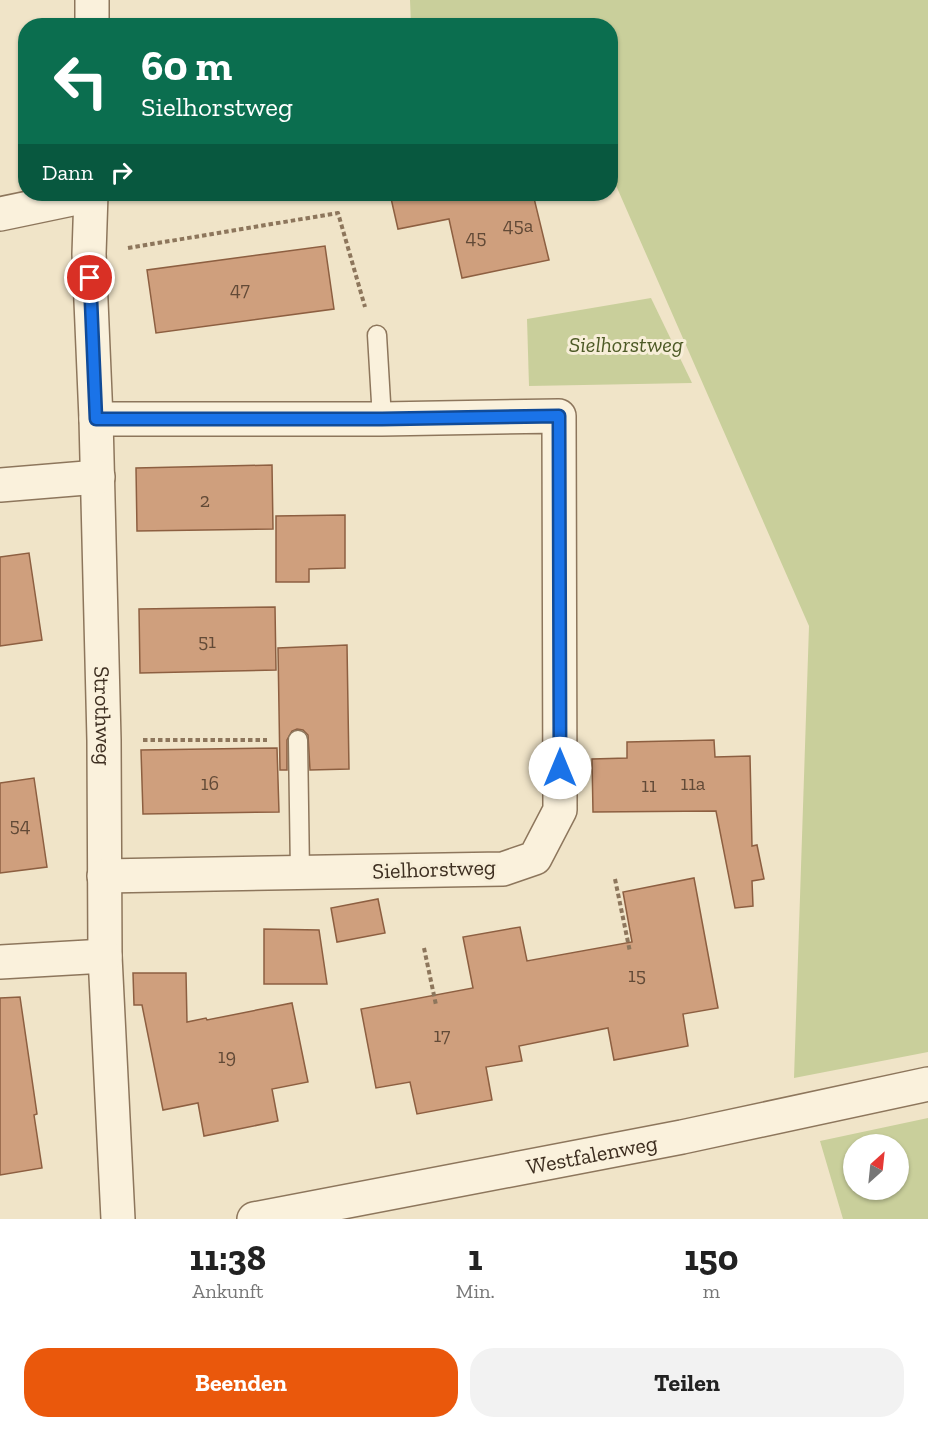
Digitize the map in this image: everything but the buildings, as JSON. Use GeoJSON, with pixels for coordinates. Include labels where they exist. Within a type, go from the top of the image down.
{"type":"FeatureCollection","features":[{"type":"Feature","properties":{"kind":"street"},"geometry":{"type":"LineString","coordinates":[[92,0],[92,18]]}},
{"type":"Feature","properties":{"kind":"street"},"geometry":{"type":"LineString","coordinates":[[0,214],[59,201]]}},
{"type":"Feature","properties":{"kind":"street","name":"Strothweg"},"geometry":{"type":"LineString","coordinates":[[91,201],[89,254],[98,477],[104,740],[105,956],[118,1219]]}},
{"type":"Feature","properties":{"kind":"street","name":"Sielhorstweg"},"geometry":{"type":"LineString","coordinates":[[96,419],[382,419],[559,416],[560,810],[535,858],[503,868],[104,876]]}},
{"type":"Feature","properties":{"kind":"street"},"geometry":{"type":"LineString","coordinates":[[0,485],[98,477]]}},
{"type":"Feature","properties":{"kind":"street"},"geometry":{"type":"LineString","coordinates":[[0,962],[105,956]]}},
{"type":"Feature","properties":{"kind":"street","name":"Westfalenweg"},"geometry":{"type":"LineString","coordinates":[[254,1219],[682,1137],[928,1084]]}},
{"type":"Feature","properties":{"kind":"lane"},"geometry":{"type":"LineString","coordinates":[[377,336],[382,419]]}},
{"type":"Feature","properties":{"kind":"lane"},"geometry":{"type":"LineString","coordinates":[[298,740],[300,873]]}},
{"type":"Feature","properties":{"kind":"path"},"geometry":{"type":"LineString","coordinates":[[89,254],[338,213],[369,320],[377,336]]}},
{"type":"Feature","properties":{"kind":"path"},"geometry":{"type":"LineString","coordinates":[[104,740],[298,740]]}},
{"type":"Feature","properties":{"kind":"path"},"geometry":{"type":"LineString","coordinates":[[615,879],[630,952]]}},
{"type":"Feature","properties":{"kind":"path"},"geometry":{"type":"LineString","coordinates":[[424,948],[436,1005]]}},
{"type":"Feature","properties":{"kind":"green space"},"geometry":{"type":"Polygon","coordinates":[[[410,0],[928,0],[928,1052],[794,1078],[809,626],[618,190],[618,18],[411,18],[410,0]]]}},
{"type":"Feature","properties":{"kind":"green space","name":"Sielhorstweg"},"geometry":{"type":"Polygon","coordinates":[[[651,298],[692,383],[529,386],[527,319],[651,298]]]}},
{"type":"Feature","properties":{"kind":"green space"},"geometry":{"type":"Polygon","coordinates":[[[928,1118],[928,1219],[843,1219],[820,1141],[843,1136],[843,1200],[909,1200],[909,1134],[853,1134],[928,1118]]]}},
{"type":"Feature","properties":{"kind":"route"},"geometry":{"type":"LineString","coordinates":[[90,278],[96,419],[382,419],[559,416],[560,768]]}}]}
